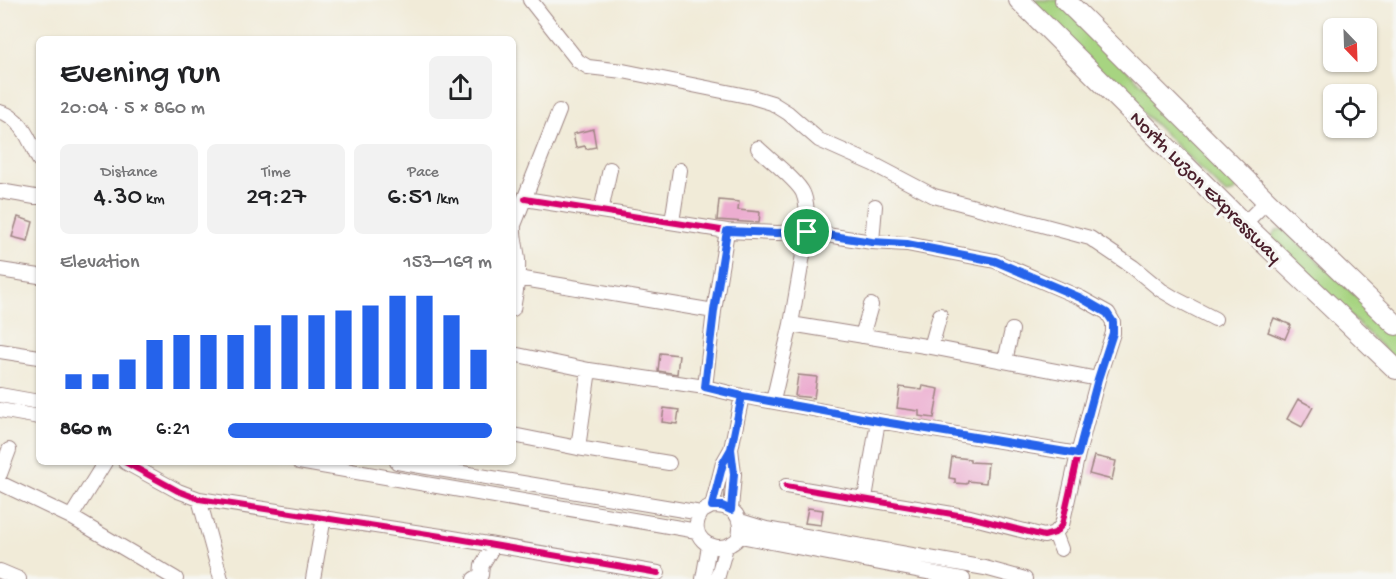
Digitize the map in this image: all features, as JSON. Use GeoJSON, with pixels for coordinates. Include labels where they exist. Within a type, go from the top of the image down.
{"type":"FeatureCollection","features":[{"type":"Feature","properties":{"kind":"highway","name":"North Luzon Expressway"},"geometry":{"type":"LineString","coordinates":[[1019,0],[1244,224],[1396,369]]}},
{"type":"Feature","properties":{"kind":"highway","name":"North Luzon Expressway"},"geometry":{"type":"LineString","coordinates":[[1065,0],[1267,201],[1396,325]]}},
{"type":"Feature","properties":{"kind":"street"},"geometry":{"type":"LineString","coordinates":[[530,0],[578,61],[588,67],[623,71],[772,103],[788,113],[819,140],[873,164],[934,196],[1090,238],[1119,257],[1161,290],[1215,319]]}},
{"type":"Feature","properties":{"kind":"street"},"geometry":{"type":"LineString","coordinates":[[516,220],[560,111]]}},
{"type":"Feature","properties":{"kind":"street"},"geometry":{"type":"LineString","coordinates":[[0,112],[14,118],[36,154]]}},
{"type":"Feature","properties":{"kind":"street"},"geometry":{"type":"LineString","coordinates":[[758,148],[803,192],[807,218],[807,232],[791,324],[773,401]]}},
{"type":"Feature","properties":{"kind":"street"},"geometry":{"type":"LineString","coordinates":[[601,212],[610,169]]}},
{"type":"Feature","properties":{"kind":"street"},"geometry":{"type":"LineString","coordinates":[[672,222],[680,170]]}},
{"type":"Feature","properties":{"kind":"street"},"geometry":{"type":"LineString","coordinates":[[0,191],[36,197]]}},
{"type":"Feature","properties":{"kind":"street"},"geometry":{"type":"LineString","coordinates":[[525,199],[727,231],[807,232],[872,242],[907,244],[995,261],[1081,298],[1107,313],[1113,322],[1113,333],[1078,454],[1062,525],[1054,533],[1044,536],[970,517],[786,486]]}},
{"type":"Feature","properties":{"kind":"street"},"geometry":{"type":"LineString","coordinates":[[1244,224],[1267,201]]}},
{"type":"Feature","properties":{"kind":"street"},"geometry":{"type":"LineString","coordinates":[[872,242],[875,206]]}},
{"type":"Feature","properties":{"kind":"street"},"geometry":{"type":"LineString","coordinates":[[705,387],[727,231]]}},
{"type":"Feature","properties":{"kind":"street"},"geometry":{"type":"LineString","coordinates":[[516,245],[518,261],[516,290]]}},
{"type":"Feature","properties":{"kind":"street"},"geometry":{"type":"LineString","coordinates":[[0,270],[36,276]]}},
{"type":"Feature","properties":{"kind":"street"},"geometry":{"type":"LineString","coordinates":[[518,278],[714,311]]}},
{"type":"Feature","properties":{"kind":"street"},"geometry":{"type":"LineString","coordinates":[[862,336],[871,305]]}},
{"type":"Feature","properties":{"kind":"street"},"geometry":{"type":"LineString","coordinates":[[931,347],[940,315]]}},
{"type":"Feature","properties":{"kind":"street"},"geometry":{"type":"LineString","coordinates":[[791,324],[931,347],[1098,379]]}},
{"type":"Feature","properties":{"kind":"street"},"geometry":{"type":"LineString","coordinates":[[1005,362],[1012,330]]}},
{"type":"Feature","properties":{"kind":"street"},"geometry":{"type":"LineString","coordinates":[[0,351],[36,357]]}},
{"type":"Feature","properties":{"kind":"street"},"geometry":{"type":"LineString","coordinates":[[516,355],[589,370],[705,387],[878,421],[1078,454]]}},
{"type":"Feature","properties":{"kind":"street"},"geometry":{"type":"LineString","coordinates":[[578,448],[589,370]]}},
{"type":"Feature","properties":{"kind":"street"},"geometry":{"type":"LineString","coordinates":[[0,395],[36,401]]}},
{"type":"Feature","properties":{"kind":"street"},"geometry":{"type":"LineString","coordinates":[[416,465],[707,510],[722,506],[737,515],[740,521],[740,536],[736,541],[719,548],[709,546],[703,541],[697,531],[698,522],[707,510],[723,463],[731,449],[742,396]]}},
{"type":"Feature","properties":{"kind":"street"},"geometry":{"type":"LineString","coordinates":[[0,410],[36,416]]}},
{"type":"Feature","properties":{"kind":"street"},"geometry":{"type":"LineString","coordinates":[[865,498],[878,421]]}},
{"type":"Feature","properties":{"kind":"street"},"geometry":{"type":"LineString","coordinates":[[516,436],[669,463]]}},
{"type":"Feature","properties":{"kind":"street"},"geometry":{"type":"LineString","coordinates":[[731,449],[734,474],[731,510]]}},
{"type":"Feature","properties":{"kind":"street"},"geometry":{"type":"LineString","coordinates":[[0,474],[9,450]]}},
{"type":"Feature","properties":{"kind":"street"},"geometry":{"type":"LineString","coordinates":[[71,517],[103,465]]}},
{"type":"Feature","properties":{"kind":"street"},"geometry":{"type":"LineString","coordinates":[[130,465],[178,491],[199,499],[324,517],[658,573]]}},
{"type":"Feature","properties":{"kind":"street"},"geometry":{"type":"LineString","coordinates":[[316,465],[697,531]]}},
{"type":"Feature","properties":{"kind":"street"},"geometry":{"type":"LineString","coordinates":[[0,483],[71,517],[176,579]]}},
{"type":"Feature","properties":{"kind":"street"},"geometry":{"type":"LineString","coordinates":[[199,499],[221,579]]}},
{"type":"Feature","properties":{"kind":"street"},"geometry":{"type":"LineString","coordinates":[[313,579],[324,517]]}},
{"type":"Feature","properties":{"kind":"street"},"geometry":{"type":"LineString","coordinates":[[740,521],[766,529],[985,568],[1025,579]]}},
{"type":"Feature","properties":{"kind":"street"},"geometry":{"type":"LineString","coordinates":[[1054,533],[1061,549]]}},
{"type":"Feature","properties":{"kind":"street"},"geometry":{"type":"LineString","coordinates":[[740,536],[963,579]]}},
{"type":"Feature","properties":{"kind":"street"},"geometry":{"type":"LineString","coordinates":[[479,578],[482,565],[494,545]]}},
{"type":"Feature","properties":{"kind":"street"},"geometry":{"type":"LineString","coordinates":[[703,579],[709,546]]}},
{"type":"Feature","properties":{"kind":"street"},"geometry":{"type":"LineString","coordinates":[[717,579],[726,546]]}},
{"type":"Feature","properties":{"kind":"street"},"geometry":{"type":"LineString","coordinates":[[0,570],[19,579]]}},
{"type":"Feature","properties":{"kind":"green space"},"geometry":{"type":"Polygon","coordinates":[[[1028,0],[1058,0],[1235,178],[1236,190],[1226,194],[1028,0]]]}},
{"type":"Feature","properties":{"kind":"green space"},"geometry":{"type":"Polygon","coordinates":[[[1283,229],[1396,333],[1396,361],[1272,239],[1277,230],[1283,229]]]}},
{"type":"Feature","properties":{"kind":"building"},"geometry":{"type":"Polygon","coordinates":[[[593,129],[596,147],[576,148],[573,134],[593,129]]]}},
{"type":"Feature","properties":{"kind":"building"},"geometry":{"type":"Polygon","coordinates":[[[719,200],[739,202],[738,210],[760,212],[759,223],[717,220],[719,200]]]}},
{"type":"Feature","properties":{"kind":"building"},"geometry":{"type":"Polygon","coordinates":[[[18,217],[33,222],[28,241],[12,237],[18,217]]]}},
{"type":"Feature","properties":{"kind":"building"},"geometry":{"type":"Polygon","coordinates":[[[1274,318],[1291,325],[1285,339],[1268,332],[1274,318]]]}},
{"type":"Feature","properties":{"kind":"building"},"geometry":{"type":"Polygon","coordinates":[[[660,353],[679,355],[677,374],[658,371],[660,353]]]}},
{"type":"Feature","properties":{"kind":"building"},"geometry":{"type":"Polygon","coordinates":[[[798,375],[817,377],[814,398],[795,396],[798,375]]]}},
{"type":"Feature","properties":{"kind":"building"},"geometry":{"type":"Polygon","coordinates":[[[923,386],[939,389],[934,418],[919,416],[919,411],[897,408],[900,387],[922,390],[923,386]]]}},
{"type":"Feature","properties":{"kind":"building"},"geometry":{"type":"Polygon","coordinates":[[[1298,399],[1313,407],[1302,427],[1287,419],[1298,399]]]}},
{"type":"Feature","properties":{"kind":"building"},"geometry":{"type":"Polygon","coordinates":[[[664,408],[679,410],[677,424],[662,422],[664,408]]]}},
{"type":"Feature","properties":{"kind":"building"},"geometry":{"type":"Polygon","coordinates":[[[1094,456],[1116,461],[1112,480],[1089,474],[1094,456]]]}},
{"type":"Feature","properties":{"kind":"building"},"geometry":{"type":"Polygon","coordinates":[[[952,457],[970,459],[970,462],[988,463],[986,483],[968,481],[967,484],[955,483],[955,479],[949,478],[952,457]]]}},
{"type":"Feature","properties":{"kind":"building"},"geometry":{"type":"Polygon","coordinates":[[[808,508],[823,510],[821,525],[805,523],[808,508]]]}},
{"type":"Feature","properties":{"kind":"cycle path"},"geometry":{"type":"LineString","coordinates":[[525,199],[727,231],[807,232],[872,242],[907,244],[995,261],[1081,298],[1108,313],[1113,322],[1113,333],[1078,454],[1062,525],[1055,533],[1044,536],[970,517],[786,486]]}},
{"type":"Feature","properties":{"kind":"cycle path"},"geometry":{"type":"LineString","coordinates":[[130,465],[178,491],[199,499],[441,536],[658,573]]}},
{"type":"Feature","properties":{"kind":"route"},"geometry":{"type":"LineString","coordinates":[[807,232],[727,231],[705,387],[742,396],[731,449],[734,465],[731,510],[722,506],[712,506],[723,463],[731,449],[742,396],[1078,454],[1113,333],[1113,322],[1107,313],[1081,298],[995,261],[907,244],[872,242],[807,232]]}}]}
